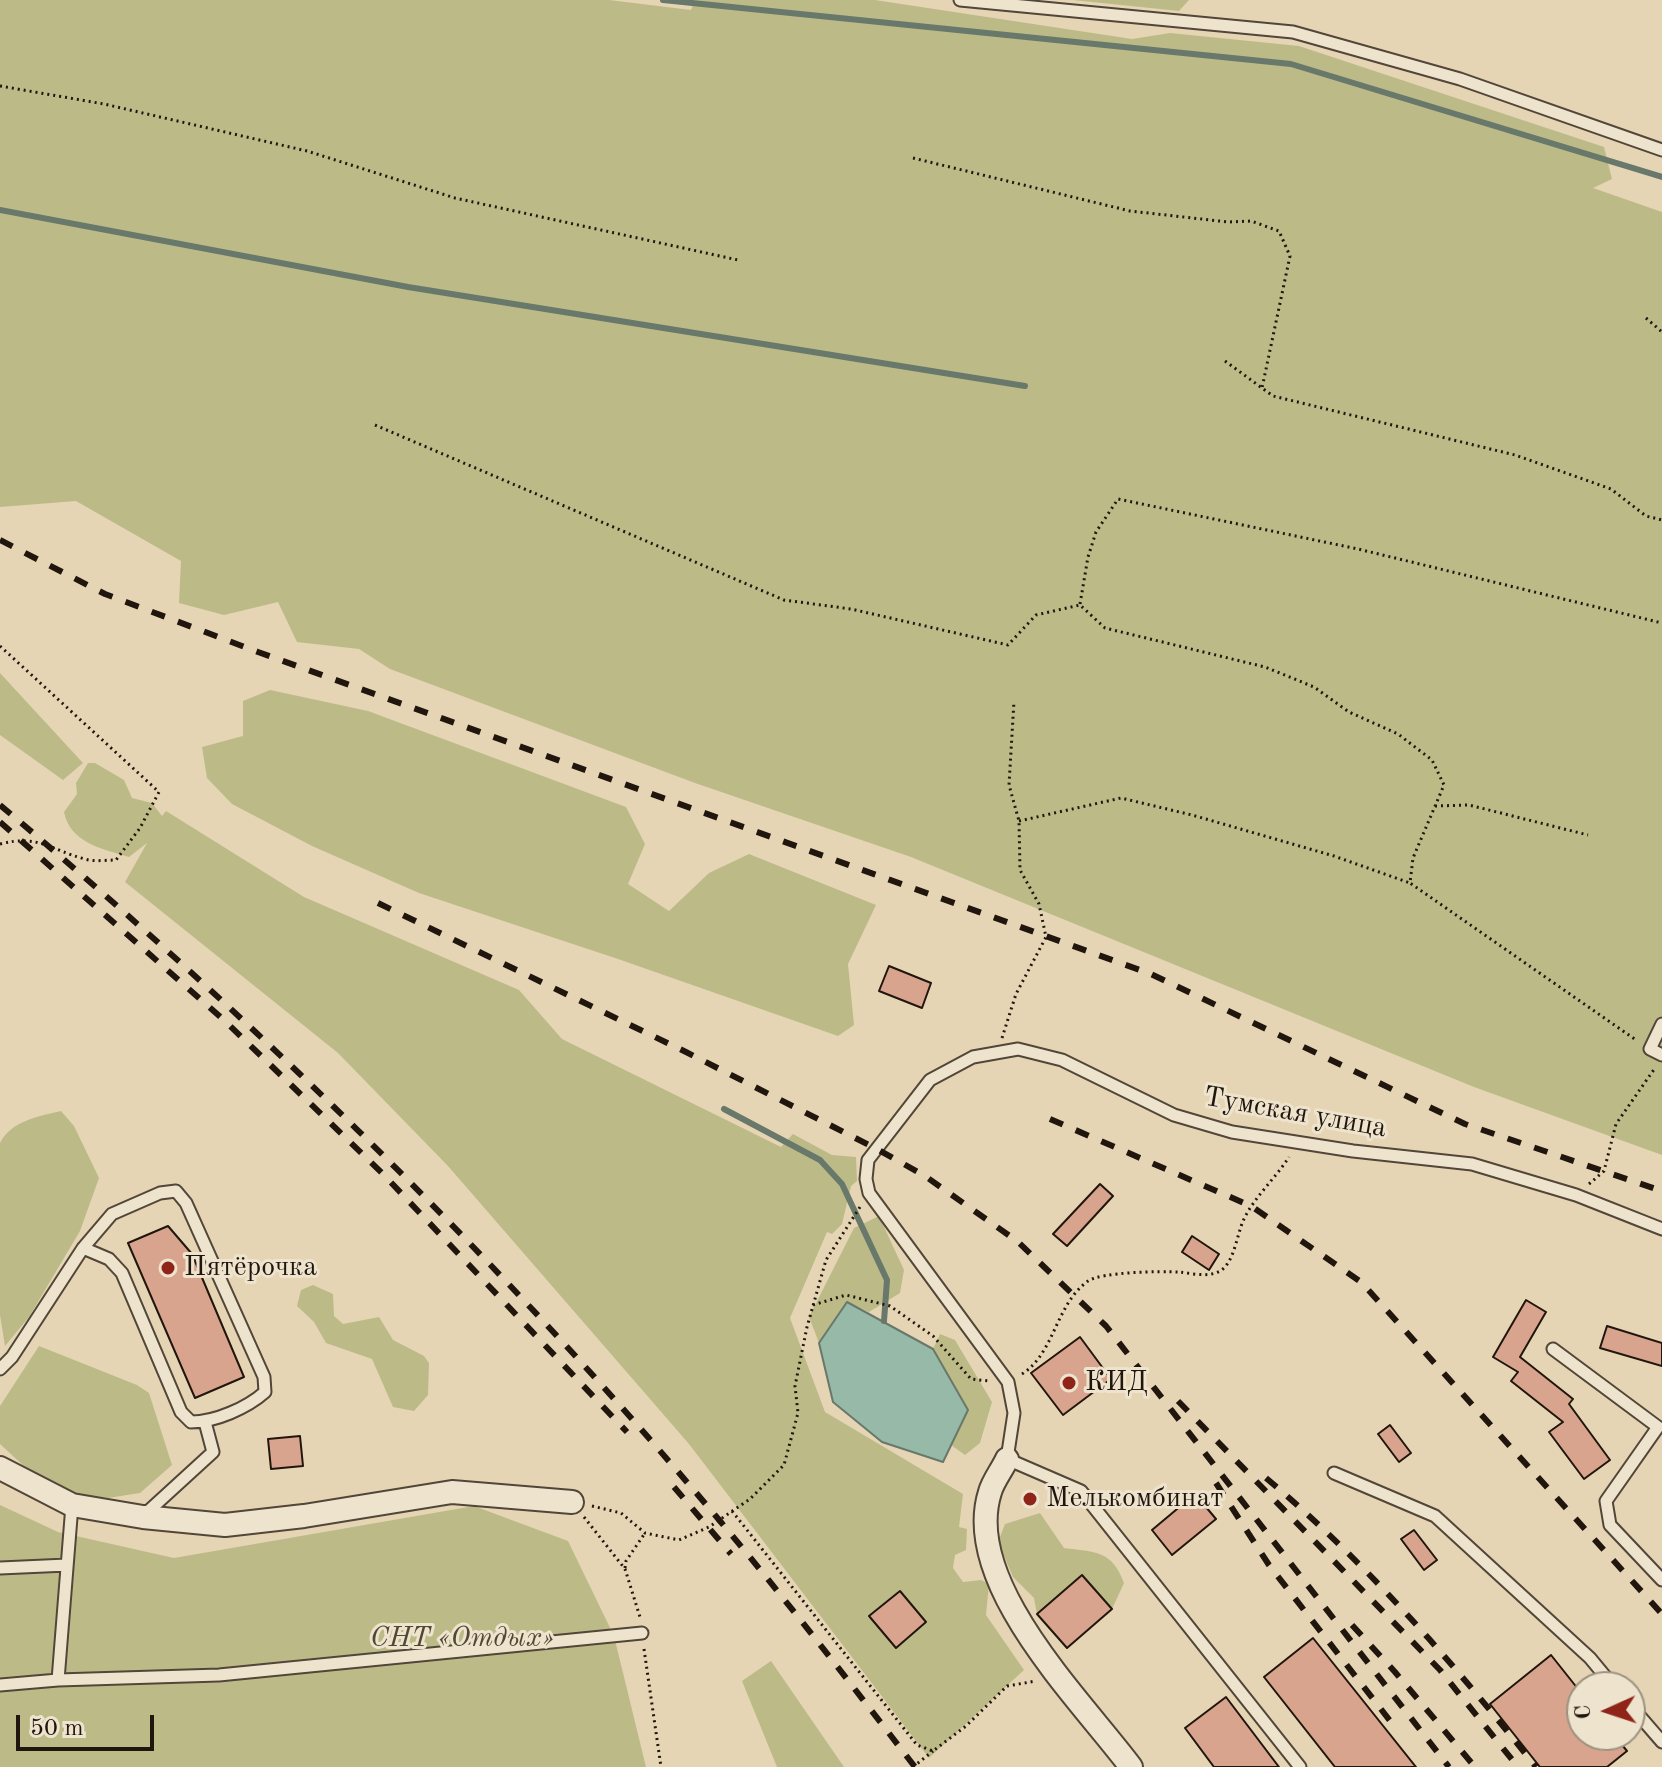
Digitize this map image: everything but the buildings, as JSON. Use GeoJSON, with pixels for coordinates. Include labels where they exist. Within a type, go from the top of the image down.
{"type":"FeatureCollection","features":[{"type":"Feature","properties":{"kind":"street"},"geometry":{"type":"LineString","coordinates":[[1007,1459],[990,1491],[985,1525],[996,1576],[1015,1615],[1131,1767]]}},
{"type":"Feature","properties":{"kind":"street"},"geometry":{"type":"LineString","coordinates":[[0,1468],[72,1505],[143,1517],[225,1525],[304,1516],[452,1492],[572,1502]]}},
{"type":"Feature","properties":{"kind":"lane"},"geometry":{"type":"LineString","coordinates":[[960,0],[1293,32],[1460,79],[1662,150]]}},
{"type":"Feature","properties":{"kind":"lane"},"geometry":{"type":"LineString","coordinates":[[1662,1024],[1650,1049],[1662,1057]]}},
{"type":"Feature","properties":{"kind":"lane","name":"Тумская улица"},"geometry":{"type":"LineString","coordinates":[[1008,1382],[869,1193],[866,1179],[868,1160],[930,1080],[973,1057],[1018,1049],[1062,1060],[1174,1115],[1232,1132],[1472,1164],[1576,1195],[1662,1229]]}},
{"type":"Feature","properties":{"kind":"lane"},"geometry":{"type":"LineString","coordinates":[[0,1369],[12,1357],[83,1248],[112,1214],[160,1193],[176,1191],[186,1203],[264,1377],[265,1392],[255,1401],[205,1422],[191,1422],[181,1412],[122,1273],[109,1259],[83,1248]]}},
{"type":"Feature","properties":{"kind":"lane"},"geometry":{"type":"LineString","coordinates":[[1553,1349],[1658,1427],[1606,1501],[1610,1525],[1662,1580]]}},
{"type":"Feature","properties":{"kind":"lane"},"geometry":{"type":"LineString","coordinates":[[1008,1382],[1014,1413],[1007,1459],[1081,1491],[1300,1767]]}},
{"type":"Feature","properties":{"kind":"lane"},"geometry":{"type":"LineString","coordinates":[[143,1517],[213,1452],[205,1422]]}},
{"type":"Feature","properties":{"kind":"lane"},"geometry":{"type":"LineString","coordinates":[[1334,1473],[1435,1516],[1601,1671]]}},
{"type":"Feature","properties":{"kind":"lane"},"geometry":{"type":"LineString","coordinates":[[58,1680],[72,1505]]}},
{"type":"Feature","properties":{"kind":"lane"},"geometry":{"type":"LineString","coordinates":[[0,1568],[67,1565]]}},
{"type":"Feature","properties":{"kind":"lane"},"geometry":{"type":"LineString","coordinates":[[0,1685],[219,1675],[642,1633]]}},
{"type":"Feature","properties":{"kind":"lane"},"geometry":{"type":"LineString","coordinates":[[1646,1724],[1662,1742]]}},
{"type":"Feature","properties":{"kind":"path"},"geometry":{"type":"LineString","coordinates":[[0,86],[104,104],[307,151],[455,198],[738,260]]}},
{"type":"Feature","properties":{"kind":"path"},"geometry":{"type":"LineString","coordinates":[[913,158],[1130,211],[1228,222],[1251,221],[1279,231],[1290,256],[1262,388]]}},
{"type":"Feature","properties":{"kind":"path"},"geometry":{"type":"LineString","coordinates":[[1646,318],[1662,332]]}},
{"type":"Feature","properties":{"kind":"path"},"geometry":{"type":"LineString","coordinates":[[1225,361],[1273,396],[1515,455],[1611,489],[1646,516],[1662,520]]}},
{"type":"Feature","properties":{"kind":"path"},"geometry":{"type":"LineString","coordinates":[[375,425],[784,600],[851,609],[1008,645],[1036,615],[1080,605]]}},
{"type":"Feature","properties":{"kind":"path"},"geometry":{"type":"LineString","coordinates":[[1080,605],[1088,557],[1096,532],[1118,499],[1358,549],[1662,623]]}},
{"type":"Feature","properties":{"kind":"path"},"geometry":{"type":"LineString","coordinates":[[1080,605],[1105,628],[1265,667],[1314,687],[1349,712],[1398,734],[1432,760],[1444,785],[1413,858],[1410,883]]}},
{"type":"Feature","properties":{"kind":"path"},"geometry":{"type":"LineString","coordinates":[[0,646],[159,792],[140,828],[116,860],[87,860],[46,844],[20,838],[0,844]]}},
{"type":"Feature","properties":{"kind":"path"},"geometry":{"type":"LineString","coordinates":[[996,1053],[1016,994],[1046,937],[1039,904],[1020,870],[1019,821],[1009,785],[1014,701]]}},
{"type":"Feature","properties":{"kind":"path"},"geometry":{"type":"LineString","coordinates":[[1019,821],[1121,798],[1334,856],[1410,883],[1650,1049]]}},
{"type":"Feature","properties":{"kind":"path"},"geometry":{"type":"LineString","coordinates":[[1435,806],[1469,805],[1588,835]]}},
{"type":"Feature","properties":{"kind":"path"},"geometry":{"type":"LineString","coordinates":[[1576,1195],[1604,1171],[1616,1124],[1662,1057]]}},
{"type":"Feature","properties":{"kind":"path"},"geometry":{"type":"LineString","coordinates":[[813,1305],[846,1295],[890,1306],[933,1336],[971,1379],[1008,1382],[1029,1369],[1049,1340],[1073,1293],[1091,1279],[1153,1271],[1200,1275],[1220,1271],[1228,1263],[1251,1206],[1299,1143]]}},
{"type":"Feature","properties":{"kind":"path"},"geometry":{"type":"LineString","coordinates":[[572,1502],[621,1513],[645,1533],[679,1540],[709,1527],[750,1499],[784,1465],[798,1413],[795,1386],[826,1260],[859,1209]]}},
{"type":"Feature","properties":{"kind":"path"},"geometry":{"type":"LineString","coordinates":[[732,1511],[917,1745],[933,1751]]}},
{"type":"Feature","properties":{"kind":"path"},"geometry":{"type":"LineString","coordinates":[[625,1569],[626,1561],[645,1533]]}},
{"type":"Feature","properties":{"kind":"path"},"geometry":{"type":"LineString","coordinates":[[913,1767],[966,1726],[1007,1686],[1030,1684],[1055,1671]]}},
{"type":"Feature","properties":{"kind":"green space"},"geometry":{"type":"Polygon","coordinates":[[[0,0],[609,0],[691,10],[695,0],[875,0],[1132,39],[1170,33],[1299,46],[1604,147],[1612,179],[1593,188],[1662,212],[1662,1155],[1474,1087],[911,857],[695,783],[390,669],[359,649],[297,642],[278,602],[224,615],[179,603],[181,561],[76,501],[0,507],[0,0]]]}},
{"type":"Feature","properties":{"kind":"green space"},"geometry":{"type":"Polygon","coordinates":[[[1073,0],[1189,0],[1179,11],[1073,0]]]}},
{"type":"Feature","properties":{"kind":"green space"},"geometry":{"type":"Polygon","coordinates":[[[0,673],[83,763],[63,780],[0,735],[0,673]]]}},
{"type":"Feature","properties":{"kind":"green space"},"geometry":{"type":"Polygon","coordinates":[[[270,690],[368,711],[626,807],[645,844],[628,884],[669,911],[709,873],[749,854],[876,905],[848,964],[854,1025],[838,1036],[419,893],[312,846],[232,804],[207,778],[202,747],[243,736],[243,701],[270,690]]]}},
{"type":"Feature","properties":{"kind":"green space"},"geometry":{"type":"Polygon","coordinates":[[[88,763],[95,763],[124,780],[132,798],[152,803],[162,816],[166,811],[304,897],[519,990],[562,1039],[781,1147],[793,1134],[832,1155],[856,1157],[857,1181],[851,1186],[842,1224],[832,1234],[827,1232],[790,1318],[825,1412],[963,1494],[959,1527],[967,1529],[966,1550],[955,1555],[953,1568],[963,1582],[981,1580],[989,1584],[986,1615],[1024,1670],[929,1758],[689,1444],[448,1166],[338,1053],[125,882],[147,843],[129,857],[89,843],[73,831],[64,812],[77,794],[76,783],[88,763]]]}},
{"type":"Feature","properties":{"kind":"green space"},"geometry":{"type":"Polygon","coordinates":[[[61,1111],[74,1126],[99,1178],[80,1231],[29,1317],[5,1346],[0,1315],[0,1143],[18,1125],[61,1111]]]}},
{"type":"Feature","properties":{"kind":"green space"},"geometry":{"type":"Polygon","coordinates":[[[879,1216],[904,1270],[900,1293],[869,1312],[847,1302],[819,1343],[809,1317],[854,1228],[879,1216]]]}},
{"type":"Feature","properties":{"kind":"green space"},"geometry":{"type":"Polygon","coordinates":[[[313,1285],[333,1294],[334,1316],[343,1324],[379,1317],[393,1340],[424,1356],[429,1363],[428,1395],[414,1411],[393,1407],[372,1359],[326,1343],[314,1322],[297,1306],[301,1290],[313,1285]]]}},
{"type":"Feature","properties":{"kind":"green space"},"geometry":{"type":"Polygon","coordinates":[[[940,1334],[955,1340],[992,1402],[980,1443],[965,1455],[951,1445],[968,1410],[933,1349],[940,1334]]]}},
{"type":"Feature","properties":{"kind":"green space"},"geometry":{"type":"Polygon","coordinates":[[[39,1346],[137,1385],[149,1393],[172,1465],[140,1493],[108,1498],[70,1493],[26,1468],[0,1444],[0,1406],[39,1346]]]}},
{"type":"Feature","properties":{"kind":"green space","name":"СНТ «Отдых»"},"geometry":{"type":"Polygon","coordinates":[[[0,1505],[58,1532],[174,1558],[474,1506],[568,1541],[614,1636],[646,1767],[0,1767],[0,1505]]]}},
{"type":"Feature","properties":{"kind":"green space"},"geometry":{"type":"Polygon","coordinates":[[[1040,1513],[1064,1548],[1093,1552],[1114,1564],[1124,1583],[1112,1609],[1081,1575],[1037,1614],[1034,1598],[1013,1577],[998,1542],[1005,1524],[1040,1513]]]}},
{"type":"Feature","properties":{"kind":"green space"},"geometry":{"type":"Polygon","coordinates":[[[771,1661],[844,1767],[777,1767],[742,1681],[771,1661]]]}},
{"type":"Feature","properties":{"kind":"shaded area"},"geometry":{"type":"Polygon","coordinates":[[[847,1302],[933,1349],[968,1410],[943,1462],[882,1442],[833,1402],[819,1343],[847,1302]]]}},
{"type":"Feature","properties":{"kind":"waterway"},"geometry":{"type":"LineString","coordinates":[[663,0],[1291,64],[1662,177]]}},
{"type":"Feature","properties":{"kind":"waterway"},"geometry":{"type":"LineString","coordinates":[[0,210],[408,287],[1025,386]]}},
{"type":"Feature","properties":{"kind":"waterway"},"geometry":{"type":"LineString","coordinates":[[724,1109],[820,1160],[842,1184],[887,1280],[884,1321]]}},
{"type":"Feature","properties":{"kind":"railway"},"geometry":{"type":"LineString","coordinates":[[0,540],[105,594],[258,652],[1151,974],[1465,1124],[1662,1191]]}},
{"type":"Feature","properties":{"kind":"railway"},"geometry":{"type":"LineString","coordinates":[[0,805],[191,972],[465,1238],[637,1425],[720,1521],[915,1767]]}},
{"type":"Feature","properties":{"kind":"railway"},"geometry":{"type":"LineString","coordinates":[[0,822],[225,1021],[383,1174],[627,1432]]}},
{"type":"Feature","properties":{"kind":"railway"},"geometry":{"type":"LineString","coordinates":[[378,903],[686,1052],[877,1149],[925,1176],[1017,1241],[1106,1326],[1449,1767]]}},
{"type":"Feature","properties":{"kind":"railway"},"geometry":{"type":"LineString","coordinates":[[1050,1119],[1251,1206],[1361,1282],[1662,1614]]}},
{"type":"Feature","properties":{"kind":"railway"},"geometry":{"type":"LineString","coordinates":[[1178,1401],[1440,1670],[1518,1767]]}},
{"type":"Feature","properties":{"kind":"railway"},"geometry":{"type":"LineString","coordinates":[[1266,1478],[1339,1545],[1408,1616],[1536,1767]]}},
{"type":"Feature","properties":{"kind":"railway"},"geometry":{"type":"LineString","coordinates":[[1216,1483],[1269,1565],[1398,1731]]}},
{"type":"Feature","properties":{"kind":"railway"},"geometry":{"type":"LineString","coordinates":[[674,1487],[731,1554]]}},
{"type":"Feature","properties":{"kind":"railway"},"geometry":{"type":"LineString","coordinates":[[1352,1625],[1475,1767]]}},
{"type":"Feature","properties":{"kind":"place","name":"Пятёрочка"},"geometry":{"type":"Point","coordinates":[168,1268]}},
{"type":"Feature","properties":{"kind":"place","name":"КИД"},"geometry":{"type":"Point","coordinates":[1069,1383]}},
{"type":"Feature","properties":{"kind":"place","name":"Мелькомбинат"},"geometry":{"type":"Point","coordinates":[1030,1499]}}]}
